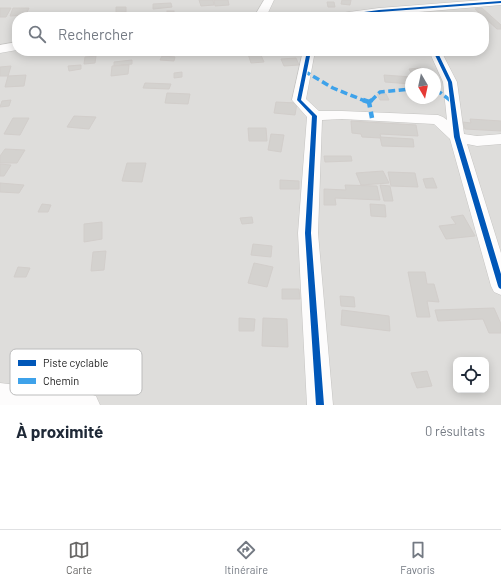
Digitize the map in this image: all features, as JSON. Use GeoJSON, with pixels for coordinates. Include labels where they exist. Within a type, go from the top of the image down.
{"type":"FeatureCollection","features":[{"type":"Feature","properties":{"kind":"street"},"geometry":{"type":"LineString","coordinates":[[263,12],[269,0]]}},
{"type":"Feature","properties":{"kind":"street"},"geometry":{"type":"LineString","coordinates":[[422,12],[501,2]]}},
{"type":"Feature","properties":{"kind":"street"},"geometry":{"type":"LineString","coordinates":[[354,12],[381,5],[410,12]]}},
{"type":"Feature","properties":{"kind":"street"},"geometry":{"type":"LineString","coordinates":[[0,49],[12,47]]}},
{"type":"Feature","properties":{"kind":"street"},"geometry":{"type":"LineString","coordinates":[[308,56],[299,100],[315,116],[342,115],[438,120],[457,137],[477,141],[501,139]]}},
{"type":"Feature","properties":{"kind":"street"},"geometry":{"type":"LineString","coordinates":[[437,56],[450,82],[457,137],[501,286]]}},
{"type":"Feature","properties":{"kind":"street"},"geometry":{"type":"LineString","coordinates":[[315,116],[308,232],[320,405]]}},
{"type":"Feature","properties":{"kind":"street"},"geometry":{"type":"LineString","coordinates":[[0,395],[87,405]]}},
{"type":"Feature","properties":{"kind":"shaded area"},"geometry":{"type":"Polygon","coordinates":[[[0,0],[501,0],[501,405],[0,405],[0,0]]]}},
{"type":"Feature","properties":{"kind":"building"},"geometry":{"type":"Polygon","coordinates":[[[199,0],[213,0],[214,5],[201,6],[199,0]]]}},
{"type":"Feature","properties":{"kind":"building"},"geometry":{"type":"Polygon","coordinates":[[[214,0],[228,0],[229,5],[215,6],[214,0]]]}},
{"type":"Feature","properties":{"kind":"building"},"geometry":{"type":"Polygon","coordinates":[[[342,0],[351,0],[350,5],[341,4],[342,0]]]}},
{"type":"Feature","properties":{"kind":"building"},"geometry":{"type":"Polygon","coordinates":[[[327,2],[334,2],[335,7],[328,7],[327,2]]]}},
{"type":"Feature","properties":{"kind":"building"},"geometry":{"type":"Polygon","coordinates":[[[171,3],[172,7],[153,9],[153,4],[171,3]]]}},
{"type":"Feature","properties":{"kind":"building"},"geometry":{"type":"Polygon","coordinates":[[[116,7],[126,7],[126,12],[116,12],[116,7]]]}},
{"type":"Feature","properties":{"kind":"building"},"geometry":{"type":"Polygon","coordinates":[[[0,8],[11,8],[6,17],[0,17],[0,8]]]}},
{"type":"Feature","properties":{"kind":"building"},"geometry":{"type":"Polygon","coordinates":[[[13,8],[29,8],[27,12],[12,12],[12,16],[10,16],[13,8]]]}},
{"type":"Feature","properties":{"kind":"building"},"geometry":{"type":"Polygon","coordinates":[[[482,8],[486,12],[478,12],[475,9],[482,8]]]}},
{"type":"Feature","properties":{"kind":"building"},"geometry":{"type":"Polygon","coordinates":[[[489,14],[501,25],[501,29],[497,29],[489,22],[489,14]]]}},
{"type":"Feature","properties":{"kind":"building"},"geometry":{"type":"Polygon","coordinates":[[[96,56],[95,63],[84,64],[85,57],[96,56]]]}},
{"type":"Feature","properties":{"kind":"building"},"geometry":{"type":"Polygon","coordinates":[[[162,56],[175,57],[174,61],[160,60],[162,56]]]}},
{"type":"Feature","properties":{"kind":"building"},"geometry":{"type":"Polygon","coordinates":[[[249,56],[261,56],[264,62],[251,63],[249,56]]]}},
{"type":"Feature","properties":{"kind":"building"},"geometry":{"type":"Polygon","coordinates":[[[296,58],[299,65],[284,66],[281,59],[296,58]]]}},
{"type":"Feature","properties":{"kind":"building"},"geometry":{"type":"Polygon","coordinates":[[[132,60],[132,64],[114,66],[114,62],[132,60]]]}},
{"type":"Feature","properties":{"kind":"building"},"geometry":{"type":"Polygon","coordinates":[[[81,65],[81,69],[69,71],[68,66],[81,65]]]}},
{"type":"Feature","properties":{"kind":"building"},"geometry":{"type":"Polygon","coordinates":[[[129,65],[128,74],[111,76],[112,66],[129,65]]]}},
{"type":"Feature","properties":{"kind":"building"},"geometry":{"type":"Polygon","coordinates":[[[11,66],[8,76],[0,76],[0,67],[11,66]]]}},
{"type":"Feature","properties":{"kind":"building"},"geometry":{"type":"Polygon","coordinates":[[[182,72],[182,77],[174,78],[174,73],[182,72]]]}},
{"type":"Feature","properties":{"kind":"building"},"geometry":{"type":"Polygon","coordinates":[[[26,75],[24,86],[5,87],[8,76],[26,75]]]}},
{"type":"Feature","properties":{"kind":"building"},"geometry":{"type":"Polygon","coordinates":[[[384,75],[405,77],[405,84],[385,82],[384,75]]]}},
{"type":"Feature","properties":{"kind":"building"},"geometry":{"type":"Polygon","coordinates":[[[145,83],[171,84],[169,89],[143,88],[145,83]]]}},
{"type":"Feature","properties":{"kind":"building"},"geometry":{"type":"Polygon","coordinates":[[[167,93],[190,94],[188,104],[165,103],[167,93]]]}},
{"type":"Feature","properties":{"kind":"building"},"geometry":{"type":"Polygon","coordinates":[[[377,94],[386,94],[389,100],[380,100],[377,94]]]}},
{"type":"Feature","properties":{"kind":"building"},"geometry":{"type":"Polygon","coordinates":[[[11,100],[9,106],[0,107],[2,101],[11,100]]]}},
{"type":"Feature","properties":{"kind":"building"},"geometry":{"type":"Polygon","coordinates":[[[276,102],[297,103],[295,115],[274,113],[276,102]]]}},
{"type":"Feature","properties":{"kind":"building"},"geometry":{"type":"Polygon","coordinates":[[[74,116],[96,117],[89,129],[67,127],[74,116]]]}},
{"type":"Feature","properties":{"kind":"building"},"geometry":{"type":"Polygon","coordinates":[[[13,118],[29,118],[20,135],[4,134],[13,118]]]}},
{"type":"Feature","properties":{"kind":"building"},"geometry":{"type":"Polygon","coordinates":[[[470,119],[501,121],[501,131],[465,129],[463,122],[471,123],[470,119]]]}},
{"type":"Feature","properties":{"kind":"building"},"geometry":{"type":"Polygon","coordinates":[[[351,121],[416,125],[418,136],[380,134],[381,138],[362,137],[361,134],[352,133],[351,121]]]}},
{"type":"Feature","properties":{"kind":"building"},"geometry":{"type":"Polygon","coordinates":[[[248,128],[266,128],[267,141],[249,141],[248,128]]]}},
{"type":"Feature","properties":{"kind":"building"},"geometry":{"type":"Polygon","coordinates":[[[271,134],[284,135],[281,152],[268,150],[271,134]]]}},
{"type":"Feature","properties":{"kind":"building"},"geometry":{"type":"Polygon","coordinates":[[[380,137],[413,139],[414,147],[382,146],[380,137]]]}},
{"type":"Feature","properties":{"kind":"building"},"geometry":{"type":"Polygon","coordinates":[[[5,149],[25,150],[17,163],[0,163],[0,156],[5,149]]]}},
{"type":"Feature","properties":{"kind":"building"},"geometry":{"type":"Polygon","coordinates":[[[324,156],[351,156],[352,161],[325,162],[324,156]]]}},
{"type":"Feature","properties":{"kind":"building"},"geometry":{"type":"Polygon","coordinates":[[[127,163],[146,163],[142,182],[122,181],[127,163]]]}},
{"type":"Feature","properties":{"kind":"building"},"geometry":{"type":"Polygon","coordinates":[[[0,164],[11,165],[4,176],[0,176],[0,164]]]}},
{"type":"Feature","properties":{"kind":"building"},"geometry":{"type":"Polygon","coordinates":[[[383,171],[389,183],[361,185],[356,173],[383,171]]]}},
{"type":"Feature","properties":{"kind":"building"},"geometry":{"type":"Polygon","coordinates":[[[388,172],[415,173],[418,187],[391,186],[388,172]]]}},
{"type":"Feature","properties":{"kind":"building"},"geometry":{"type":"Polygon","coordinates":[[[433,178],[437,188],[426,188],[423,179],[433,178]]]}},
{"type":"Feature","properties":{"kind":"building"},"geometry":{"type":"Polygon","coordinates":[[[280,180],[299,181],[299,189],[280,189],[280,180]]]}},
{"type":"Feature","properties":{"kind":"building"},"geometry":{"type":"Polygon","coordinates":[[[0,183],[24,185],[19,193],[0,192],[0,183]]]}},
{"type":"Feature","properties":{"kind":"building"},"geometry":{"type":"Polygon","coordinates":[[[345,185],[377,186],[380,200],[335,198],[336,205],[324,205],[324,189],[346,190],[345,185]]]}},
{"type":"Feature","properties":{"kind":"building"},"geometry":{"type":"Polygon","coordinates":[[[380,185],[390,186],[393,201],[384,201],[380,185]]]}},
{"type":"Feature","properties":{"kind":"building"},"geometry":{"type":"Polygon","coordinates":[[[42,204],[51,205],[48,212],[38,212],[42,204]]]}},
{"type":"Feature","properties":{"kind":"building"},"geometry":{"type":"Polygon","coordinates":[[[370,204],[385,205],[386,217],[371,216],[370,204]]]}},
{"type":"Feature","properties":{"kind":"building"},"geometry":{"type":"Polygon","coordinates":[[[463,215],[475,236],[446,239],[439,226],[456,224],[451,217],[463,215]]]}},
{"type":"Feature","properties":{"kind":"building"},"geometry":{"type":"Polygon","coordinates":[[[252,217],[253,223],[242,224],[240,218],[252,217]]]}},
{"type":"Feature","properties":{"kind":"building"},"geometry":{"type":"Polygon","coordinates":[[[102,222],[102,239],[84,242],[84,224],[102,222]]]}},
{"type":"Feature","properties":{"kind":"building"},"geometry":{"type":"Polygon","coordinates":[[[253,244],[272,246],[271,257],[251,255],[253,244]]]}},
{"type":"Feature","properties":{"kind":"building"},"geometry":{"type":"Polygon","coordinates":[[[106,251],[104,270],[91,271],[93,252],[106,251]]]}},
{"type":"Feature","properties":{"kind":"building"},"geometry":{"type":"Polygon","coordinates":[[[254,263],[273,267],[267,287],[248,283],[254,263]]]}},
{"type":"Feature","properties":{"kind":"building"},"geometry":{"type":"Polygon","coordinates":[[[18,267],[30,268],[26,277],[14,277],[18,267]]]}},
{"type":"Feature","properties":{"kind":"building"},"geometry":{"type":"Polygon","coordinates":[[[408,272],[425,272],[427,284],[434,284],[439,302],[427,301],[430,317],[417,317],[408,272]]]}},
{"type":"Feature","properties":{"kind":"building"},"geometry":{"type":"Polygon","coordinates":[[[282,289],[299,289],[300,299],[282,299],[282,289]]]}},
{"type":"Feature","properties":{"kind":"building"},"geometry":{"type":"Polygon","coordinates":[[[340,296],[354,297],[355,307],[341,306],[340,296]]]}},
{"type":"Feature","properties":{"kind":"building"},"geometry":{"type":"Polygon","coordinates":[[[494,308],[501,324],[501,333],[489,333],[483,319],[438,321],[435,310],[494,308]]]}},
{"type":"Feature","properties":{"kind":"building"},"geometry":{"type":"Polygon","coordinates":[[[342,310],[389,316],[390,331],[341,325],[342,310]]]}},
{"type":"Feature","properties":{"kind":"building"},"geometry":{"type":"Polygon","coordinates":[[[239,318],[255,319],[254,331],[239,331],[239,318]]]}},
{"type":"Feature","properties":{"kind":"building"},"geometry":{"type":"Polygon","coordinates":[[[263,318],[287,319],[288,347],[262,346],[263,318]]]}},
{"type":"Feature","properties":{"kind":"building"},"geometry":{"type":"Polygon","coordinates":[[[427,371],[432,386],[417,388],[411,373],[427,371]]]}},
{"type":"Feature","properties":{"kind":"marked path"},"geometry":{"type":"LineString","coordinates":[[304,71],[333,88],[369,102]]}},
{"type":"Feature","properties":{"kind":"marked path"},"geometry":{"type":"LineString","coordinates":[[372,118],[369,102],[380,92],[405,90]]}},
{"type":"Feature","properties":{"kind":"marked path"},"geometry":{"type":"LineString","coordinates":[[441,93],[453,102]]}},
{"type":"Feature","properties":{"kind":"cycle path"},"geometry":{"type":"LineString","coordinates":[[372,12],[501,2]]}},
{"type":"Feature","properties":{"kind":"cycle path"},"geometry":{"type":"LineString","coordinates":[[308,56],[299,100],[315,116],[308,233],[320,405]]}},
{"type":"Feature","properties":{"kind":"cycle path"},"geometry":{"type":"LineString","coordinates":[[437,56],[450,82],[457,137],[501,286]]}}]}
